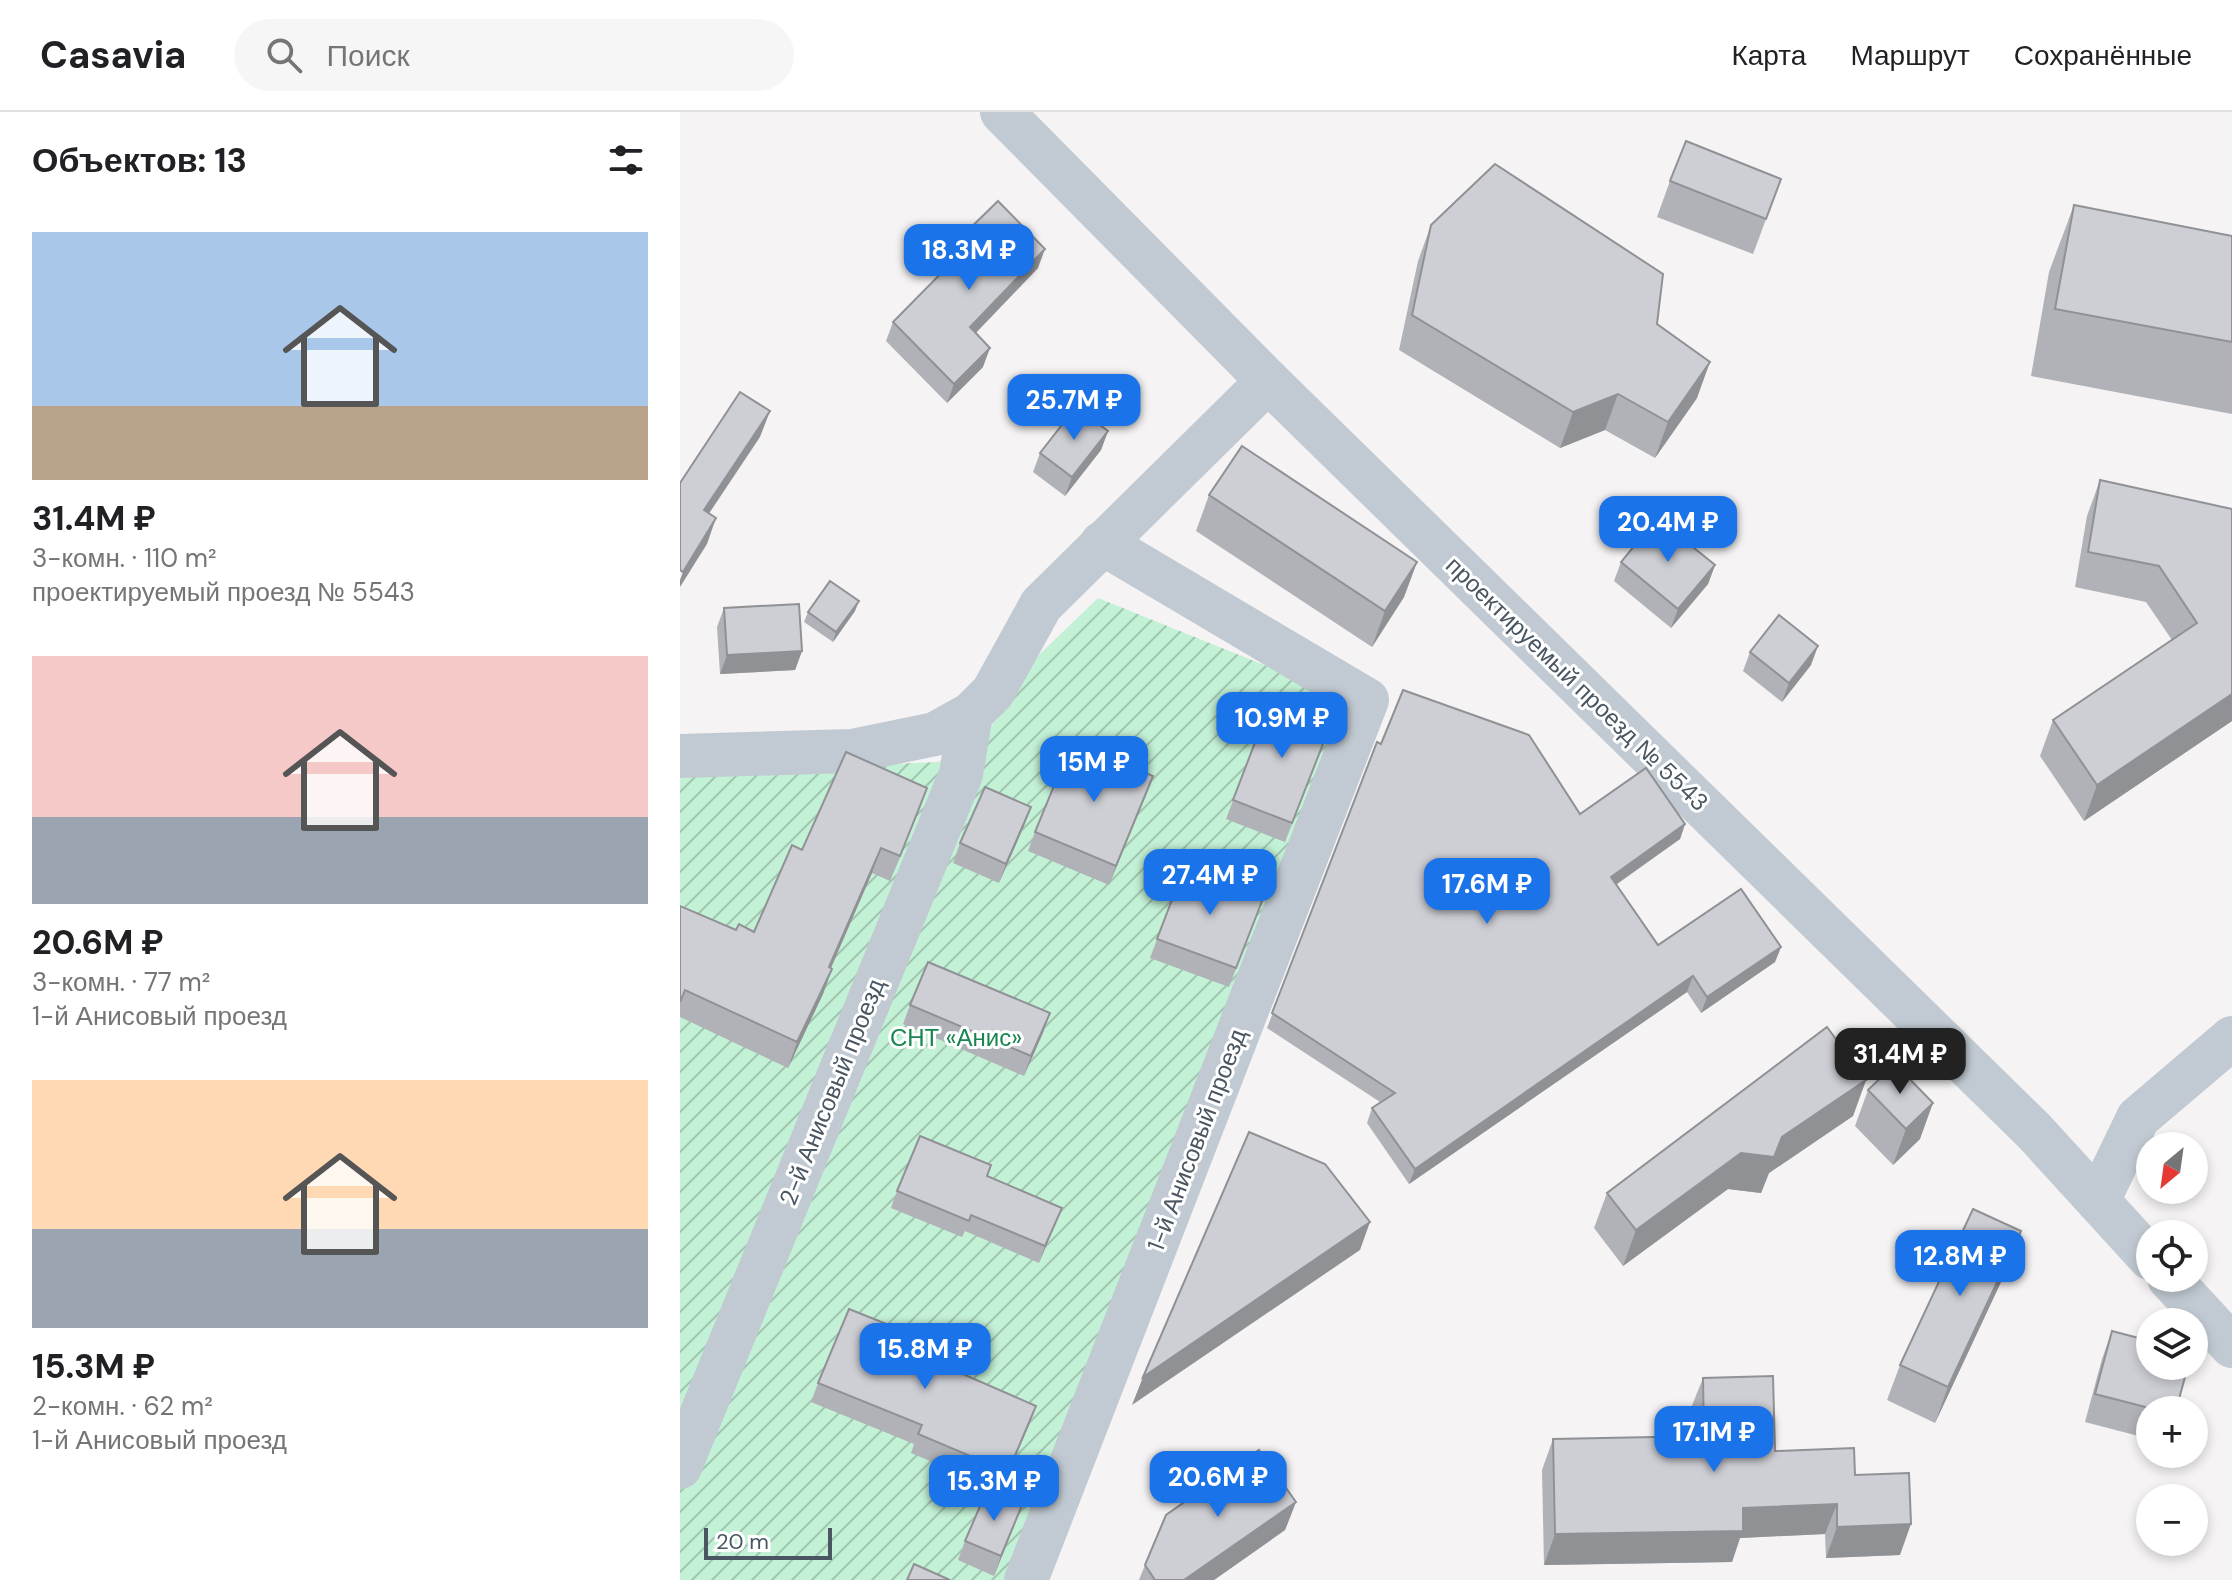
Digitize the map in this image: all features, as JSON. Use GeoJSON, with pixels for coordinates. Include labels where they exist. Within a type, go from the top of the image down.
{"type":"FeatureCollection","features":[{"type":"Feature","properties":{"kind":"street","name":"проектируемый проезд № 5543"},"geometry":{"type":"LineString","coordinates":[[1002,112],[1268,381],[2034,1131],[2136,1243]]}},
{"type":"Feature","properties":{"kind":"street"},"geometry":{"type":"LineString","coordinates":[[680,756],[852,751],[935,734],[971,714],[993,692],[1041,605],[1268,381]]}},
{"type":"Feature","properties":{"kind":"street","name":"1-й Анисовый проезд"},"geometry":{"type":"LineString","coordinates":[[1026,1580],[1367,700],[1102,543]]}},
{"type":"Feature","properties":{"kind":"street","name":"2-й Анисовый проезд"},"geometry":{"type":"LineString","coordinates":[[680,1467],[961,774],[971,714]]}},
{"type":"Feature","properties":{"kind":"street"},"geometry":{"type":"LineString","coordinates":[[2098,1201],[2138,1118],[2232,1038]]}},
{"type":"Feature","properties":{"kind":"street"},"geometry":{"type":"LineString","coordinates":[[2182,1292],[2232,1346]]}},
{"type":"Feature","properties":{"kind":"green space","name":"СНТ «Анис»"},"geometry":{"type":"Polygon","coordinates":[[[1098,598],[1375,710],[1043,1580],[680,1580],[680,773],[938,762],[960,752],[984,734],[999,717],[1016,677],[1098,598]]]}},
{"type":"Feature","properties":{"kind":"building"},"geometry":{"type":"Polygon","coordinates":[[[1686,141],[1781,179],[1766,219],[1670,181],[1686,141]]]}},
{"type":"Feature","properties":{"kind":"building"},"geometry":{"type":"Polygon","coordinates":[[[1495,164],[1663,274],[1657,324],[1710,362],[1668,422],[1618,394],[1573,412],[1412,315],[1431,225],[1495,164]]]}},
{"type":"Feature","properties":{"kind":"building"},"geometry":{"type":"Polygon","coordinates":[[[998,201],[1045,249],[970,327],[990,348],[954,384],[893,322],[965,249],[957,241],[998,201]]]}},
{"type":"Feature","properties":{"kind":"building"},"geometry":{"type":"Polygon","coordinates":[[[2074,205],[2232,236],[2232,342],[2055,309],[2074,205]]]}},
{"type":"Feature","properties":{"kind":"building"},"geometry":{"type":"Polygon","coordinates":[[[740,392],[770,411],[704,510],[716,518],[683,572],[680,570],[680,483],[740,392]]]}},
{"type":"Feature","properties":{"kind":"building"},"geometry":{"type":"Polygon","coordinates":[[[1076,407],[1108,431],[1072,477],[1040,453],[1076,407]]]}},
{"type":"Feature","properties":{"kind":"building"},"geometry":{"type":"Polygon","coordinates":[[[1242,446],[1417,562],[1385,611],[1209,495],[1242,446]]]}},
{"type":"Feature","properties":{"kind":"building"},"geometry":{"type":"Polygon","coordinates":[[[2100,480],[2232,509],[2232,694],[2097,785],[2053,720],[2197,623],[2159,566],[2088,552],[2100,480]]]}},
{"type":"Feature","properties":{"kind":"building"},"geometry":{"type":"Polygon","coordinates":[[[1657,518],[1715,565],[1678,609],[1621,562],[1657,518]]]}},
{"type":"Feature","properties":{"kind":"building"},"geometry":{"type":"Polygon","coordinates":[[[830,581],[859,601],[836,632],[808,612],[830,581]]]}},
{"type":"Feature","properties":{"kind":"building"},"geometry":{"type":"Polygon","coordinates":[[[799,604],[802,651],[727,655],[724,608],[799,604]]]}},
{"type":"Feature","properties":{"kind":"building"},"geometry":{"type":"Polygon","coordinates":[[[1779,615],[1818,646],[1789,683],[1750,652],[1779,615]]]}},
{"type":"Feature","properties":{"kind":"building"},"geometry":{"type":"Polygon","coordinates":[[[1403,690],[1529,735],[1580,814],[1646,768],[1685,824],[1611,877],[1658,945],[1741,889],[1781,947],[1707,997],[1693,976],[1415,1169],[1372,1108],[1395,1093],[1272,1013],[1377,742],[1381,744],[1403,690]]]}},
{"type":"Feature","properties":{"kind":"building"},"geometry":{"type":"Polygon","coordinates":[[[1272,698],[1332,721],[1292,823],[1233,800],[1272,698]]]}},
{"type":"Feature","properties":{"kind":"building"},"geometry":{"type":"Polygon","coordinates":[[[1072,742],[1153,776],[1116,866],[1035,832],[1072,742]]]}},
{"type":"Feature","properties":{"kind":"building"},"geometry":{"type":"Polygon","coordinates":[[[846,752],[927,788],[900,856],[881,848],[829,967],[832,969],[797,1042],[685,990],[680,1002],[680,906],[736,930],[739,924],[754,932],[792,845],[802,850],[846,752]]]}},
{"type":"Feature","properties":{"kind":"building"},"geometry":{"type":"Polygon","coordinates":[[[985,787],[1031,807],[1006,864],[960,843],[985,787]]]}},
{"type":"Feature","properties":{"kind":"building"},"geometry":{"type":"Polygon","coordinates":[[[1185,866],[1264,896],[1236,968],[1157,939],[1185,866]]]}},
{"type":"Feature","properties":{"kind":"building"},"geometry":{"type":"Polygon","coordinates":[[[928,962],[1050,1013],[1031,1056],[910,1005],[928,962]]]}},
{"type":"Feature","properties":{"kind":"building"},"geometry":{"type":"Polygon","coordinates":[[[1827,1027],[1866,1080],[1782,1137],[1774,1157],[1741,1153],[1636,1230],[1607,1193],[1827,1027]]]}},
{"type":"Feature","properties":{"kind":"building"},"geometry":{"type":"Polygon","coordinates":[[[1895,1064],[1933,1103],[1906,1129],[1868,1090],[1895,1064]]]}},
{"type":"Feature","properties":{"kind":"building"},"geometry":{"type":"Polygon","coordinates":[[[1249,1132],[1325,1164],[1370,1222],[1143,1377],[1249,1132]]]}},
{"type":"Feature","properties":{"kind":"building"},"geometry":{"type":"Polygon","coordinates":[[[920,1136],[991,1165],[987,1176],[1062,1208],[1045,1246],[971,1215],[969,1221],[897,1191],[920,1136]]]}},
{"type":"Feature","properties":{"kind":"building"},"geometry":{"type":"Polygon","coordinates":[[[1973,1209],[2021,1231],[1948,1387],[1900,1365],[1973,1209]]]}},
{"type":"Feature","properties":{"kind":"building"},"geometry":{"type":"Polygon","coordinates":[[[849,1309],[924,1339],[917,1354],[1036,1406],[1008,1472],[918,1434],[922,1425],[818,1383],[849,1309]]]}},
{"type":"Feature","properties":{"kind":"building"},"geometry":{"type":"Polygon","coordinates":[[[2112,1331],[2136,1337],[2136,1380],[2184,1380],[2180,1396],[2136,1396],[2136,1405],[2095,1394],[2112,1331]]]}},
{"type":"Feature","properties":{"kind":"building"},"geometry":{"type":"Polygon","coordinates":[[[1773,1376],[1775,1451],[1854,1448],[1855,1475],[1909,1473],[1911,1524],[1837,1527],[1837,1504],[1743,1508],[1743,1531],[1555,1534],[1553,1439],[1704,1436],[1703,1378],[1773,1376]]]}},
{"type":"Feature","properties":{"kind":"building"},"geometry":{"type":"Polygon","coordinates":[[[1259,1450],[1296,1502],[1184,1580],[1155,1580],[1145,1565],[1166,1515],[1259,1450]]]}},
{"type":"Feature","properties":{"kind":"building"},"geometry":{"type":"Polygon","coordinates":[[[987,1490],[1022,1505],[1001,1556],[965,1541],[987,1490]]]}},
{"type":"Feature","properties":{"kind":"building"},"geometry":{"type":"Polygon","coordinates":[[[914,1564],[950,1580],[907,1580],[914,1564]]]}}]}
